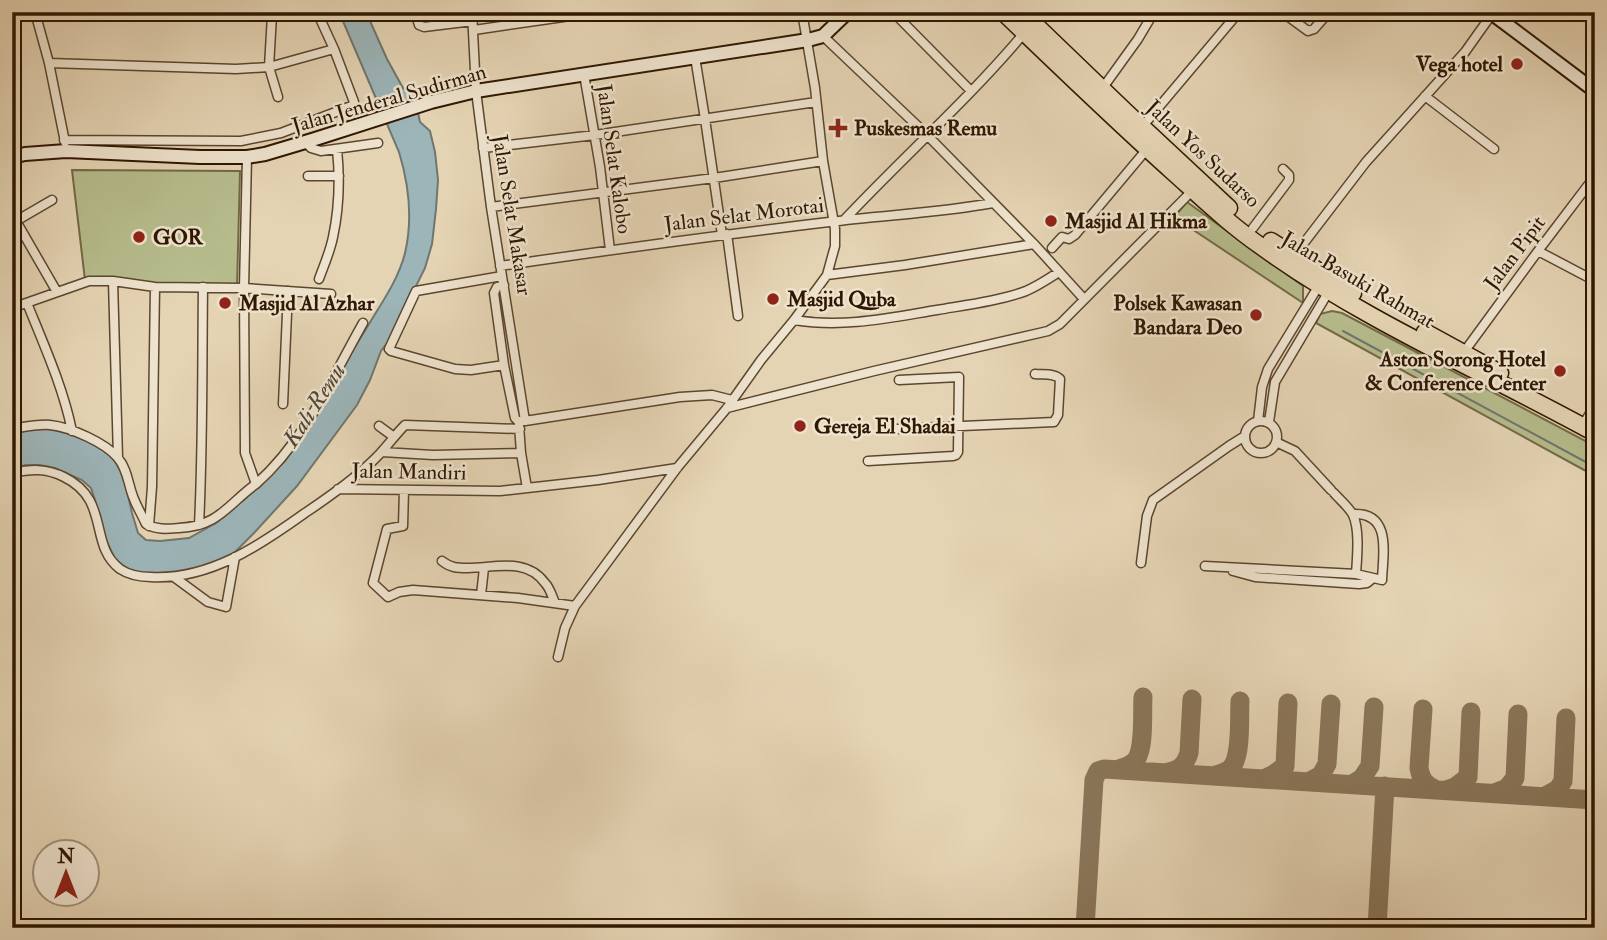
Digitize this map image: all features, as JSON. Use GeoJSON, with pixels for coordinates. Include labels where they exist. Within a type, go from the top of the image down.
{"type":"FeatureCollection","features":[{"type":"Feature","properties":{"kind":"highway","name":"Jalan Basuki Rahmat"},"geometry":{"type":"LineString","coordinates":[[1003,12],[1029,20],[1147,149],[1179,169],[1193,190],[1237,229],[1461,364],[1592,426]]}},
{"type":"Feature","properties":{"kind":"highway","name":"Jalan Yos Sudarso"},"geometry":{"type":"LineString","coordinates":[[1029,20],[1142,127],[1179,169],[1253,228],[1294,256],[1326,284],[1464,352],[1558,409]]}},
{"type":"Feature","properties":{"kind":"main road","name":"Jalan Jenderal Sudirman"},"geometry":{"type":"LineString","coordinates":[[12,157],[65,145],[200,157],[247,157],[286,148],[431,102],[476,91],[808,40],[822,36],[848,12]]}},
{"type":"Feature","properties":{"kind":"main road"},"geometry":{"type":"LineString","coordinates":[[1494,14],[1595,91]]}},
{"type":"Feature","properties":{"kind":"street"},"geometry":{"type":"LineString","coordinates":[[35,12],[50,62],[65,145],[241,141],[281,133],[354,104],[317,12]]}},
{"type":"Feature","properties":{"kind":"street"},"geometry":{"type":"LineString","coordinates":[[278,97],[269,67],[271,14],[283,12]]}},
{"type":"Feature","properties":{"kind":"street"},"geometry":{"type":"LineString","coordinates":[[415,12],[419,25],[424,27],[597,12]]}},
{"type":"Feature","properties":{"kind":"street"},"geometry":{"type":"LineString","coordinates":[[558,657],[565,628],[575,606],[677,468],[727,408],[827,275],[839,221],[823,161],[803,12]]}},
{"type":"Feature","properties":{"kind":"street"},"geometry":{"type":"LineString","coordinates":[[893,12],[971,91]]}},
{"type":"Feature","properties":{"kind":"street"},"geometry":{"type":"LineString","coordinates":[[1102,89],[1154,12]]}},
{"type":"Feature","properties":{"kind":"street"},"geometry":{"type":"LineString","coordinates":[[1142,127],[1239,12]]}},
{"type":"Feature","properties":{"kind":"street"},"geometry":{"type":"LineString","coordinates":[[1282,12],[1308,31],[1314,29],[1329,12]]}},
{"type":"Feature","properties":{"kind":"street"},"geometry":{"type":"LineString","coordinates":[[1294,256],[1366,162],[1465,52],[1494,14]]}},
{"type":"Feature","properties":{"kind":"street"},"geometry":{"type":"LineString","coordinates":[[839,221],[971,91],[1029,20]]}},
{"type":"Feature","properties":{"kind":"street","name":"Jalan Selat Makasar"},"geometry":{"type":"LineString","coordinates":[[473,21],[476,91],[521,424]]}},
{"type":"Feature","properties":{"kind":"street"},"geometry":{"type":"LineString","coordinates":[[822,36],[927,135],[1084,299]]}},
{"type":"Feature","properties":{"kind":"street"},"geometry":{"type":"LineString","coordinates":[[50,62],[236,69],[269,67],[334,49]]}},
{"type":"Feature","properties":{"kind":"street"},"geometry":{"type":"LineString","coordinates":[[695,57],[738,316]]}},
{"type":"Feature","properties":{"kind":"street","name":"Jalan Selat Kalobo"},"geometry":{"type":"LineString","coordinates":[[584,74],[610,250]]}},
{"type":"Feature","properties":{"kind":"street"},"geometry":{"type":"LineString","coordinates":[[1425,96],[1494,149]]}},
{"type":"Feature","properties":{"kind":"street"},"geometry":{"type":"LineString","coordinates":[[484,148],[595,135],[816,102]]}},
{"type":"Feature","properties":{"kind":"street"},"geometry":{"type":"LineString","coordinates":[[281,133],[286,148]]}},
{"type":"Feature","properties":{"kind":"street"},"geometry":{"type":"LineString","coordinates":[[305,142],[317,151],[378,143]]}},
{"type":"Feature","properties":{"kind":"street"},"geometry":{"type":"LineString","coordinates":[[319,279],[333,238],[339,176],[337,149]]}},
{"type":"Feature","properties":{"kind":"street"},"geometry":{"type":"LineString","coordinates":[[1052,248],[1062,237],[1069,239],[1075,235],[1147,149]]}},
{"type":"Feature","properties":{"kind":"street"},"geometry":{"type":"LineString","coordinates":[[247,157],[244,288],[245,453],[256,484]]}},
{"type":"Feature","properties":{"kind":"street"},"geometry":{"type":"LineString","coordinates":[[491,207],[823,161]]}},
{"type":"Feature","properties":{"kind":"street"},"geometry":{"type":"LineString","coordinates":[[1253,228],[1287,184],[1289,175],[1283,169]]}},
{"type":"Feature","properties":{"kind":"street"},"geometry":{"type":"LineString","coordinates":[[308,176],[339,176]]}},
{"type":"Feature","properties":{"kind":"street","name":"Jalan Pipit"},"geometry":{"type":"LineString","coordinates":[[1464,352],[1538,251],[1593,182]]}},
{"type":"Feature","properties":{"kind":"street"},"geometry":{"type":"LineString","coordinates":[[727,408],[1048,331],[1060,324],[1193,190]]}},
{"type":"Feature","properties":{"kind":"street"},"geometry":{"type":"LineString","coordinates":[[52,200],[14,222],[57,292]]}},
{"type":"Feature","properties":{"kind":"street","name":"Jalan Selat Morotai"},"geometry":{"type":"LineString","coordinates":[[500,266],[724,234],[926,213],[993,203]]}},
{"type":"Feature","properties":{"kind":"street"},"geometry":{"type":"LineString","coordinates":[[827,275],[1034,244]]}},
{"type":"Feature","properties":{"kind":"street"},"geometry":{"type":"LineString","coordinates":[[1538,251],[1595,281]]}},
{"type":"Feature","properties":{"kind":"street"},"geometry":{"type":"LineString","coordinates":[[794,320],[826,324],[847,323],[956,307],[1020,293],[1059,272]]}},
{"type":"Feature","properties":{"kind":"street"},"geometry":{"type":"LineString","coordinates":[[503,280],[416,291],[389,351],[455,369],[504,365]]}},
{"type":"Feature","properties":{"kind":"street"},"geometry":{"type":"LineString","coordinates":[[503,280],[494,293],[504,365],[515,418],[521,424],[521,453],[527,488]]}},
{"type":"Feature","properties":{"kind":"street"},"geometry":{"type":"LineString","coordinates":[[113,281],[118,458]]}},
{"type":"Feature","properties":{"kind":"street"},"geometry":{"type":"LineString","coordinates":[[12,308],[84,282],[113,281],[155,287],[244,288],[331,294]]}},
{"type":"Feature","properties":{"kind":"street"},"geometry":{"type":"LineString","coordinates":[[1258,421],[1262,387],[1268,369],[1326,284]]}},
{"type":"Feature","properties":{"kind":"street"},"geometry":{"type":"LineString","coordinates":[[1269,422],[1275,382],[1326,284]]}},
{"type":"Feature","properties":{"kind":"street"},"geometry":{"type":"LineString","coordinates":[[149,526],[155,287]]}},
{"type":"Feature","properties":{"kind":"street"},"geometry":{"type":"LineString","coordinates":[[199,525],[204,287]]}},
{"type":"Feature","properties":{"kind":"street"},"geometry":{"type":"LineString","coordinates":[[283,404],[288,291]]}},
{"type":"Feature","properties":{"kind":"street"},"geometry":{"type":"LineString","coordinates":[[27,303],[52,367],[72,431]]}},
{"type":"Feature","properties":{"kind":"street"},"geometry":{"type":"LineString","coordinates":[[12,429],[53,425],[83,435],[108,449],[118,458],[126,472],[134,498],[149,526],[160,529],[206,523],[221,514],[274,468],[317,405],[363,323]]}},
{"type":"Feature","properties":{"kind":"street"},"geometry":{"type":"LineString","coordinates":[[895,429],[1054,422],[1058,415],[1060,379],[1052,375],[1035,374]]}},
{"type":"Feature","properties":{"kind":"street"},"geometry":{"type":"LineString","coordinates":[[867,461],[955,456],[959,450],[959,377],[900,380]]}},
{"type":"Feature","properties":{"kind":"street"},"geometry":{"type":"LineString","coordinates":[[338,489],[382,452],[407,425],[521,424],[680,397],[712,395],[732,400]]}},
{"type":"Feature","properties":{"kind":"street"},"geometry":{"type":"LineString","coordinates":[[1592,426],[1595,405]]}},
{"type":"Feature","properties":{"kind":"street"},"geometry":{"type":"LineString","coordinates":[[1258,421],[1269,422],[1275,427],[1277,434],[1276,442],[1266,452],[1258,452],[1247,444],[1247,429],[1258,421]]}},
{"type":"Feature","properties":{"kind":"street"},"geometry":{"type":"LineString","coordinates":[[379,426],[394,438]]}},
{"type":"Feature","properties":{"kind":"street"},"geometry":{"type":"LineString","coordinates":[[1141,563],[1146,516],[1153,500],[1245,436]]}},
{"type":"Feature","properties":{"kind":"street"},"geometry":{"type":"LineString","coordinates":[[1276,442],[1294,452],[1353,514],[1357,534],[1356,574]]}},
{"type":"Feature","properties":{"kind":"street"},"geometry":{"type":"LineString","coordinates":[[382,452],[521,453]]}},
{"type":"Feature","properties":{"kind":"street","name":"Jalan Mandiri"},"geometry":{"type":"LineString","coordinates":[[12,473],[42,470],[74,482],[88,496],[107,553],[119,568],[141,577],[174,577],[207,569],[235,557],[274,535],[338,489],[500,491],[677,468]]}},
{"type":"Feature","properties":{"kind":"street"},"geometry":{"type":"LineString","coordinates":[[404,490],[403,526],[387,529],[373,583],[388,597],[413,590],[575,606]]}},
{"type":"Feature","properties":{"kind":"street"},"geometry":{"type":"LineString","coordinates":[[1329,578],[1356,574],[1382,580],[1382,531],[1367,515],[1353,514]]}},
{"type":"Feature","properties":{"kind":"street"},"geometry":{"type":"LineString","coordinates":[[174,577],[208,602],[226,607],[235,557]]}},
{"type":"Feature","properties":{"kind":"street"},"geometry":{"type":"LineString","coordinates":[[442,561],[452,568],[514,565],[529,570],[544,581],[555,603]]}},
{"type":"Feature","properties":{"kind":"street"},"geometry":{"type":"LineString","coordinates":[[1205,566],[1329,578],[1359,584],[1374,578]]}},
{"type":"Feature","properties":{"kind":"street"},"geometry":{"type":"LineString","coordinates":[[481,595],[484,568]]}},
{"type":"Feature","properties":{"kind":"green space"},"geometry":{"type":"Polygon","coordinates":[[[72,170],[240,171],[237,287],[85,280],[72,170]]]}},
{"type":"Feature","properties":{"kind":"green space"},"geometry":{"type":"Polygon","coordinates":[[[1187,202],[1303,286],[1303,303],[1174,217],[1187,202]]]}},
{"type":"Feature","properties":{"kind":"green space"},"geometry":{"type":"Polygon","coordinates":[[[1332,311],[1342,313],[1595,446],[1595,476],[1316,323],[1320,314],[1332,311]]]}},
{"type":"Feature","properties":{"kind":"water"},"geometry":{"type":"Polygon","coordinates":[[[339,12],[366,12],[403,88],[412,93],[424,94],[416,98],[416,103],[420,122],[430,131],[438,180],[432,244],[425,268],[389,341],[381,351],[357,405],[297,486],[254,533],[232,555],[211,566],[183,574],[153,575],[131,572],[115,559],[106,540],[91,488],[82,480],[55,468],[40,465],[12,469],[12,432],[46,428],[78,436],[115,458],[124,478],[138,533],[146,540],[189,538],[216,523],[285,461],[388,293],[402,263],[409,228],[409,202],[399,152],[339,12]]]}},
{"type":"Feature","properties":{"kind":"waterway"},"geometry":{"type":"LineString","coordinates":[[1343,331],[1595,467]]}},
{"type":"Feature","properties":{"kind":"taxiway"},"geometry":{"type":"LineString","coordinates":[[1119,769],[1131,764],[1138,756],[1142,740],[1143,697]]}},
{"type":"Feature","properties":{"kind":"taxiway"},"geometry":{"type":"LineString","coordinates":[[1168,772],[1182,766],[1189,753],[1192,699]]}},
{"type":"Feature","properties":{"kind":"taxiway"},"geometry":{"type":"LineString","coordinates":[[1216,775],[1228,771],[1235,762],[1240,701]]}},
{"type":"Feature","properties":{"kind":"taxiway"},"geometry":{"type":"LineString","coordinates":[[1266,778],[1285,766],[1288,703]]}},
{"type":"Feature","properties":{"kind":"taxiway"},"geometry":{"type":"LineString","coordinates":[[1310,781],[1321,775],[1327,764],[1331,704]]}},
{"type":"Feature","properties":{"kind":"taxiway"},"geometry":{"type":"LineString","coordinates":[[1354,783],[1362,778],[1370,766],[1374,707]]}},
{"type":"Feature","properties":{"kind":"taxiway"},"geometry":{"type":"LineString","coordinates":[[1423,709],[1419,768],[1424,781],[1435,789]]}},
{"type":"Feature","properties":{"kind":"taxiway"},"geometry":{"type":"LineString","coordinates":[[1446,790],[1468,777],[1471,712]]}},
{"type":"Feature","properties":{"kind":"taxiway"},"geometry":{"type":"LineString","coordinates":[[1494,793],[1507,788],[1515,778],[1518,714]]}},
{"type":"Feature","properties":{"kind":"taxiway"},"geometry":{"type":"LineString","coordinates":[[1545,796],[1558,789],[1563,781],[1566,718]]}},
{"type":"Feature","properties":{"kind":"taxiway"},"geometry":{"type":"LineString","coordinates":[[1085,928],[1094,780],[1098,771],[1104,769],[1595,800]]}},
{"type":"Feature","properties":{"kind":"taxiway"},"geometry":{"type":"LineString","coordinates":[[1377,928],[1385,786]]}},
{"type":"Feature","properties":{"kind":"place","name":"Vega hotel"},"geometry":{"type":"Point","coordinates":[1517,64]}},
{"type":"Feature","properties":{"kind":"place","name":"Puskesmas Remu"},"geometry":{"type":"Point","coordinates":[838,128]}},
{"type":"Feature","properties":{"kind":"place","name":"Masjid Al Hikma"},"geometry":{"type":"Point","coordinates":[1051,221]}},
{"type":"Feature","properties":{"kind":"place","name":"GOR"},"geometry":{"type":"Point","coordinates":[139,237]}},
{"type":"Feature","properties":{"kind":"place","name":"Masjid Quba"},"geometry":{"type":"Point","coordinates":[773,299]}},
{"type":"Feature","properties":{"kind":"place","name":"Masjid Al Azhar"},"geometry":{"type":"Point","coordinates":[225,303]}},
{"type":"Feature","properties":{"kind":"place","name":"Polsek Kawasan Bandara Deo"},"geometry":{"type":"Point","coordinates":[1256,315]}},
{"type":"Feature","properties":{"kind":"place","name":"Aston Sorong Hotel & Conference Center"},"geometry":{"type":"Point","coordinates":[1560,371]}},
{"type":"Feature","properties":{"kind":"place","name":"Gereja El Shadai"},"geometry":{"type":"Point","coordinates":[800,426]}},
{"type":"Feature","properties":{"kind":"water label","name":"Kali Remu"},"geometry":{"type":"Point","coordinates":[314,405]}}]}
